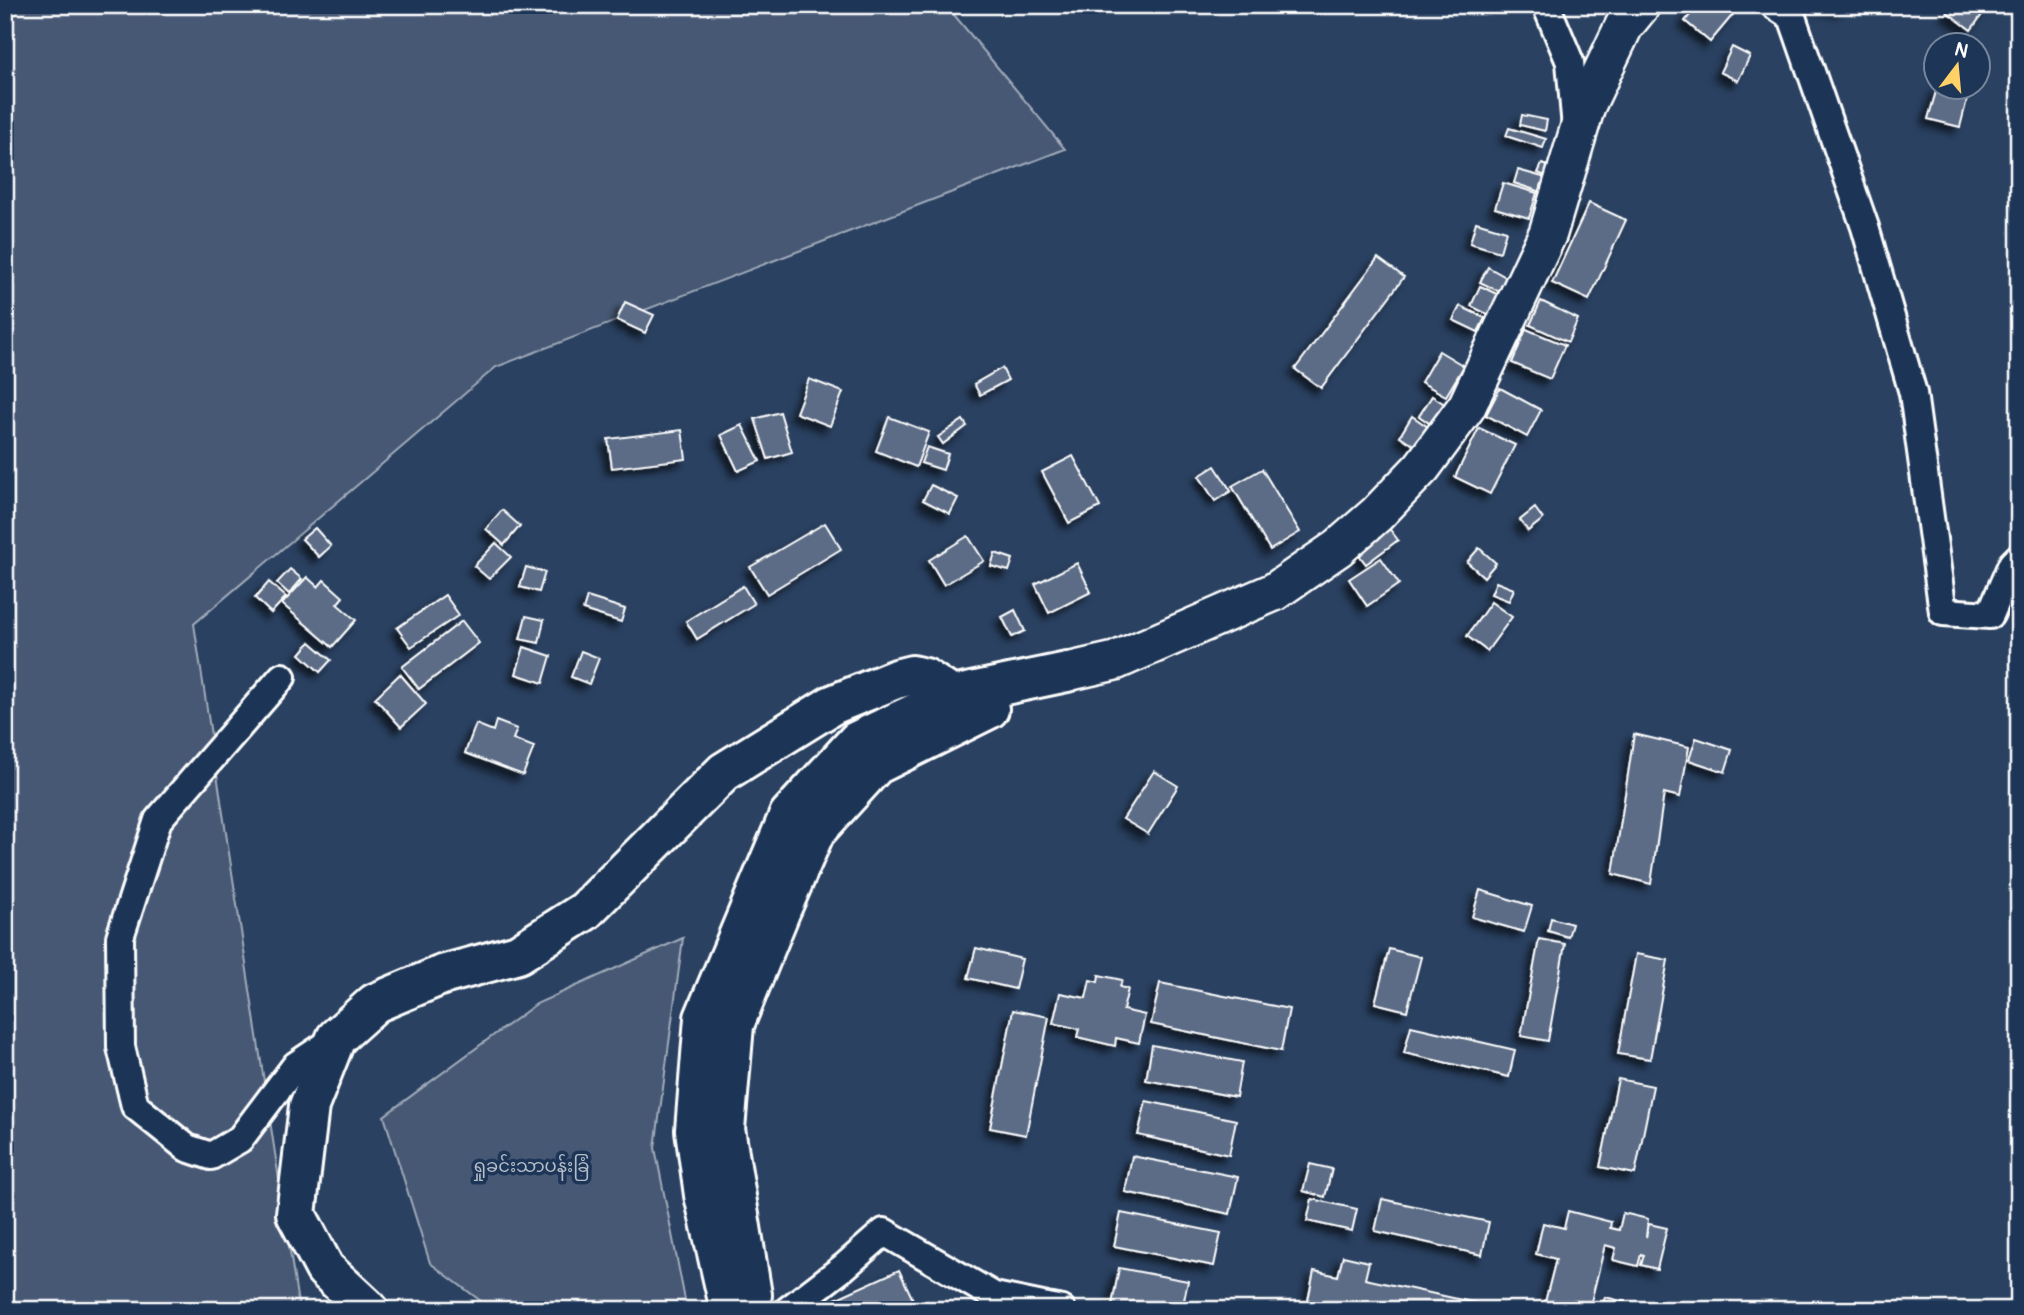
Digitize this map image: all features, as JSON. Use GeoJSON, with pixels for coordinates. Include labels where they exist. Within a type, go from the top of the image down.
{"type":"FeatureCollection","features":[{"type":"Feature","properties":{"kind":"highway"},"geometry":{"type":"LineString","coordinates":[[730,1310],[704,1195],[695,1130],[704,1018],[789,815],[857,741],[1067,672]]}},
{"type":"Feature","properties":{"kind":"highway"},"geometry":{"type":"LineString","coordinates":[[369,1310],[325,1269],[296,1214],[309,1106],[336,1038],[375,1003],[442,975],[518,954],[585,911],[724,772],[832,705],[912,675],[925,678],[960,707]]}},
{"type":"Feature","properties":{"kind":"highway"},"geometry":{"type":"LineString","coordinates":[[754,1310],[725,1129],[734,1025],[815,832],[876,765],[960,707]]}},
{"type":"Feature","properties":{"kind":"main road"},"geometry":{"type":"LineString","coordinates":[[1067,672],[1115,661],[1274,592],[1338,548],[1377,514],[1422,467],[1467,406],[1548,233],[1586,106],[1624,26],[1641,5]]}},
{"type":"Feature","properties":{"kind":"street"},"geometry":{"type":"LineString","coordinates":[[1546,5],[1570,62],[1576,134]]}},
{"type":"Feature","properties":{"kind":"street"},"geometry":{"type":"LineString","coordinates":[[1774,5],[1792,17],[1865,227],[1913,393],[1943,612],[1990,615],[2012,564],[2019,557]]}},
{"type":"Feature","properties":{"kind":"street"},"geometry":{"type":"LineString","coordinates":[[282,677],[158,820],[120,937],[121,1047],[135,1107],[187,1148],[211,1156],[240,1139],[296,1065],[336,1038]]}},
{"type":"Feature","properties":{"kind":"street"},"geometry":{"type":"LineString","coordinates":[[788,1310],[884,1232],[993,1296],[1062,1310]]}},
{"type":"Feature","properties":{"kind":"green space"},"geometry":{"type":"Polygon","coordinates":[[[5,5],[946,5],[1065,149],[496,367],[194,624],[299,1310],[5,1310],[5,5]]]}},
{"type":"Feature","properties":{"kind":"green space","name":"ရှုခင်းသာပန်းခြံ"},"geometry":{"type":"Polygon","coordinates":[[[683,938],[655,1148],[687,1310],[493,1310],[430,1263],[384,1116],[536,1004],[683,938]]]}},
{"type":"Feature","properties":{"kind":"building"},"geometry":{"type":"Polygon","coordinates":[[[1698,5],[1729,5],[1736,11],[1710,42],[1685,21],[1698,5]]]}},
{"type":"Feature","properties":{"kind":"building"},"geometry":{"type":"Polygon","coordinates":[[[1811,5],[1843,5],[1843,10],[1811,5]]]}},
{"type":"Feature","properties":{"kind":"building"},"geometry":{"type":"Polygon","coordinates":[[[1952,5],[1989,5],[1971,30],[1947,12],[1952,5]]]}},
{"type":"Feature","properties":{"kind":"building"},"geometry":{"type":"Polygon","coordinates":[[[1732,47],[1750,56],[1738,81],[1720,72],[1732,47]]]}},
{"type":"Feature","properties":{"kind":"building"},"geometry":{"type":"Polygon","coordinates":[[[1933,102],[1966,102],[1960,127],[1928,119],[1933,102]]]}},
{"type":"Feature","properties":{"kind":"building"},"geometry":{"type":"Polygon","coordinates":[[[1522,115],[1547,120],[1545,131],[1520,125],[1522,115]]]}},
{"type":"Feature","properties":{"kind":"building"},"geometry":{"type":"Polygon","coordinates":[[[1509,128],[1546,139],[1543,148],[1506,136],[1509,128]]]}},
{"type":"Feature","properties":{"kind":"building"},"geometry":{"type":"Polygon","coordinates":[[[1542,164],[1551,167],[1548,177],[1538,173],[1542,164]]]}},
{"type":"Feature","properties":{"kind":"building"},"geometry":{"type":"Polygon","coordinates":[[[1518,170],[1546,178],[1541,192],[1514,183],[1518,170]]]}},
{"type":"Feature","properties":{"kind":"building"},"geometry":{"type":"Polygon","coordinates":[[[1503,183],[1537,193],[1529,218],[1495,208],[1503,183]]]}},
{"type":"Feature","properties":{"kind":"building"},"geometry":{"type":"Polygon","coordinates":[[[1589,203],[1626,220],[1589,300],[1552,283],[1589,203]]]}},
{"type":"Feature","properties":{"kind":"building"},"geometry":{"type":"Polygon","coordinates":[[[1476,222],[1506,231],[1500,252],[1470,243],[1476,222]]]}},
{"type":"Feature","properties":{"kind":"building"},"geometry":{"type":"Polygon","coordinates":[[[1378,258],[1404,277],[1321,388],[1295,369],[1378,258]]]}},
{"type":"Feature","properties":{"kind":"building"},"geometry":{"type":"Polygon","coordinates":[[[1488,267],[1509,279],[1502,293],[1480,282],[1488,267]]]}},
{"type":"Feature","properties":{"kind":"building"},"geometry":{"type":"Polygon","coordinates":[[[1480,286],[1501,296],[1491,316],[1471,306],[1480,286]]]}},
{"type":"Feature","properties":{"kind":"building"},"geometry":{"type":"Polygon","coordinates":[[[1541,301],[1578,319],[1568,342],[1530,325],[1541,301]]]}},
{"type":"Feature","properties":{"kind":"building"},"geometry":{"type":"Polygon","coordinates":[[[625,302],[654,315],[645,333],[617,320],[625,302]]]}},
{"type":"Feature","properties":{"kind":"building"},"geometry":{"type":"Polygon","coordinates":[[[1460,306],[1485,318],[1478,332],[1453,320],[1460,306]]]}},
{"type":"Feature","properties":{"kind":"building"},"geometry":{"type":"Polygon","coordinates":[[[1526,329],[1565,345],[1550,379],[1512,363],[1526,329]]]}},
{"type":"Feature","properties":{"kind":"building"},"geometry":{"type":"Polygon","coordinates":[[[1439,351],[1464,366],[1446,396],[1421,382],[1439,351]]]}},
{"type":"Feature","properties":{"kind":"building"},"geometry":{"type":"Polygon","coordinates":[[[1002,368],[1008,380],[980,395],[974,384],[1002,368]]]}},
{"type":"Feature","properties":{"kind":"building"},"geometry":{"type":"Polygon","coordinates":[[[809,379],[843,392],[830,426],[796,413],[809,379]]]}},
{"type":"Feature","properties":{"kind":"building"},"geometry":{"type":"Polygon","coordinates":[[[1500,388],[1541,410],[1527,437],[1486,415],[1500,388]]]}},
{"type":"Feature","properties":{"kind":"building"},"geometry":{"type":"Polygon","coordinates":[[[1432,396],[1446,405],[1432,425],[1419,416],[1432,396]]]}},
{"type":"Feature","properties":{"kind":"building"},"geometry":{"type":"Polygon","coordinates":[[[780,412],[792,452],[768,459],[755,419],[780,412]]]}},
{"type":"Feature","properties":{"kind":"building"},"geometry":{"type":"Polygon","coordinates":[[[1412,416],[1428,427],[1415,446],[1400,436],[1412,416]]]}},
{"type":"Feature","properties":{"kind":"building"},"geometry":{"type":"Polygon","coordinates":[[[889,417],[929,432],[916,467],[876,451],[889,417]]]}},
{"type":"Feature","properties":{"kind":"building"},"geometry":{"type":"Polygon","coordinates":[[[963,420],[967,426],[943,444],[938,437],[963,420]]]}},
{"type":"Feature","properties":{"kind":"building"},"geometry":{"type":"Polygon","coordinates":[[[742,425],[760,461],[738,471],[721,435],[742,425]]]}},
{"type":"Feature","properties":{"kind":"building"},"geometry":{"type":"Polygon","coordinates":[[[1479,428],[1515,445],[1490,494],[1455,477],[1479,428]]]}},
{"type":"Feature","properties":{"kind":"building"},"geometry":{"type":"Polygon","coordinates":[[[682,430],[686,459],[612,468],[608,439],[682,430]]]}},
{"type":"Feature","properties":{"kind":"building"},"geometry":{"type":"Polygon","coordinates":[[[927,447],[948,454],[943,470],[921,463],[927,447]]]}},
{"type":"Feature","properties":{"kind":"building"},"geometry":{"type":"Polygon","coordinates":[[[1073,456],[1100,507],[1069,523],[1042,472],[1073,456]]]}},
{"type":"Feature","properties":{"kind":"building"},"geometry":{"type":"Polygon","coordinates":[[[1215,466],[1231,491],[1215,501],[1199,476],[1215,466]]]}},
{"type":"Feature","properties":{"kind":"building"},"geometry":{"type":"Polygon","coordinates":[[[1262,469],[1300,532],[1270,550],[1232,486],[1262,469]]]}},
{"type":"Feature","properties":{"kind":"building"},"geometry":{"type":"Polygon","coordinates":[[[931,485],[958,498],[950,514],[923,500],[931,485]]]}},
{"type":"Feature","properties":{"kind":"building"},"geometry":{"type":"Polygon","coordinates":[[[1535,508],[1543,519],[1528,531],[1520,520],[1535,508]]]}},
{"type":"Feature","properties":{"kind":"building"},"geometry":{"type":"Polygon","coordinates":[[[502,510],[520,526],[504,545],[486,529],[502,510]]]}},
{"type":"Feature","properties":{"kind":"building"},"geometry":{"type":"Polygon","coordinates":[[[825,523],[841,549],[767,594],[750,567],[825,523]]]}},
{"type":"Feature","properties":{"kind":"building"},"geometry":{"type":"Polygon","coordinates":[[[1388,527],[1398,540],[1366,564],[1356,551],[1388,527]]]}},
{"type":"Feature","properties":{"kind":"building"},"geometry":{"type":"Polygon","coordinates":[[[315,528],[331,546],[319,557],[302,539],[315,528]]]}},
{"type":"Feature","properties":{"kind":"building"},"geometry":{"type":"Polygon","coordinates":[[[968,536],[984,561],[944,585],[929,560],[968,536]]]}},
{"type":"Feature","properties":{"kind":"building"},"geometry":{"type":"Polygon","coordinates":[[[496,543],[511,557],[489,579],[474,566],[496,543]]]}},
{"type":"Feature","properties":{"kind":"building"},"geometry":{"type":"Polygon","coordinates":[[[1479,548],[1496,563],[1484,577],[1467,562],[1479,548]]]}},
{"type":"Feature","properties":{"kind":"building"},"geometry":{"type":"Polygon","coordinates":[[[995,553],[1013,559],[1009,571],[991,566],[995,553]]]}},
{"type":"Feature","properties":{"kind":"building"},"geometry":{"type":"Polygon","coordinates":[[[1381,558],[1399,584],[1367,606],[1349,579],[1381,558]]]}},
{"type":"Feature","properties":{"kind":"building"},"geometry":{"type":"Polygon","coordinates":[[[1077,563],[1091,592],[1049,613],[1035,584],[1077,563]]]}},
{"type":"Feature","properties":{"kind":"building"},"geometry":{"type":"Polygon","coordinates":[[[526,567],[545,572],[539,592],[520,587],[526,567]]]}},
{"type":"Feature","properties":{"kind":"building"},"geometry":{"type":"Polygon","coordinates":[[[290,569],[302,579],[289,594],[277,583],[290,569]]]}},
{"type":"Feature","properties":{"kind":"building"},"geometry":{"type":"Polygon","coordinates":[[[307,577],[318,587],[324,580],[343,597],[337,604],[356,620],[332,647],[282,604],[307,577]]]}},
{"type":"Feature","properties":{"kind":"building"},"geometry":{"type":"Polygon","coordinates":[[[269,582],[286,597],[271,613],[255,598],[269,582]]]}},
{"type":"Feature","properties":{"kind":"building"},"geometry":{"type":"Polygon","coordinates":[[[1496,582],[1514,589],[1509,601],[1491,594],[1496,582]]]}},
{"type":"Feature","properties":{"kind":"building"},"geometry":{"type":"Polygon","coordinates":[[[743,586],[754,604],[697,639],[686,621],[743,586]]]}},
{"type":"Feature","properties":{"kind":"building"},"geometry":{"type":"Polygon","coordinates":[[[445,595],[459,615],[411,647],[397,628],[445,595]]]}},
{"type":"Feature","properties":{"kind":"building"},"geometry":{"type":"Polygon","coordinates":[[[587,597],[625,609],[621,622],[583,610],[587,597]]]}},
{"type":"Feature","properties":{"kind":"building"},"geometry":{"type":"Polygon","coordinates":[[[1491,602],[1512,617],[1487,651],[1467,636],[1491,602]]]}},
{"type":"Feature","properties":{"kind":"building"},"geometry":{"type":"Polygon","coordinates":[[[1015,610],[1025,631],[1012,637],[1002,617],[1015,610]]]}},
{"type":"Feature","properties":{"kind":"building"},"geometry":{"type":"Polygon","coordinates":[[[526,616],[544,620],[539,643],[520,639],[526,616]]]}},
{"type":"Feature","properties":{"kind":"building"},"geometry":{"type":"Polygon","coordinates":[[[462,621],[479,643],[419,689],[402,667],[462,621]]]}},
{"type":"Feature","properties":{"kind":"building"},"geometry":{"type":"Polygon","coordinates":[[[310,642],[331,660],[320,672],[300,654],[310,642]]]}},
{"type":"Feature","properties":{"kind":"building"},"geometry":{"type":"Polygon","coordinates":[[[524,647],[551,656],[543,683],[516,674],[524,647]]]}},
{"type":"Feature","properties":{"kind":"building"},"geometry":{"type":"Polygon","coordinates":[[[581,651],[599,658],[589,684],[571,677],[581,651]]]}},
{"type":"Feature","properties":{"kind":"building"},"geometry":{"type":"Polygon","coordinates":[[[400,674],[426,704],[401,727],[375,698],[400,674]]]}},
{"type":"Feature","properties":{"kind":"building"},"geometry":{"type":"Polygon","coordinates":[[[496,721],[517,729],[513,739],[534,747],[523,775],[465,753],[476,724],[493,731],[496,721]]]}},
{"type":"Feature","properties":{"kind":"building"},"geometry":{"type":"Polygon","coordinates":[[[1634,734],[1689,747],[1680,797],[1664,793],[1651,884],[1613,874],[1634,734]]]}},
{"type":"Feature","properties":{"kind":"building"},"geometry":{"type":"Polygon","coordinates":[[[1696,738],[1732,750],[1725,772],[1689,760],[1696,738]]]}},
{"type":"Feature","properties":{"kind":"building"},"geometry":{"type":"Polygon","coordinates":[[[1154,771],[1178,786],[1148,834],[1123,819],[1154,771]]]}},
{"type":"Feature","properties":{"kind":"building"},"geometry":{"type":"Polygon","coordinates":[[[1480,890],[1532,906],[1524,932],[1472,917],[1480,890]]]}},
{"type":"Feature","properties":{"kind":"building"},"geometry":{"type":"Polygon","coordinates":[[[1551,918],[1572,924],[1568,937],[1548,931],[1551,918]]]}},
{"type":"Feature","properties":{"kind":"building"},"geometry":{"type":"Polygon","coordinates":[[[1539,939],[1565,944],[1548,1041],[1521,1036],[1539,939]]]}},
{"type":"Feature","properties":{"kind":"building"},"geometry":{"type":"Polygon","coordinates":[[[976,948],[1022,959],[1015,989],[968,978],[976,948]]]}},
{"type":"Feature","properties":{"kind":"building"},"geometry":{"type":"Polygon","coordinates":[[[1389,949],[1421,957],[1407,1011],[1375,1003],[1389,949]]]}},
{"type":"Feature","properties":{"kind":"building"},"geometry":{"type":"Polygon","coordinates":[[[1636,954],[1668,960],[1650,1059],[1618,1054],[1636,954]]]}},
{"type":"Feature","properties":{"kind":"building"},"geometry":{"type":"Polygon","coordinates":[[[1099,975],[1122,980],[1120,987],[1128,989],[1123,1010],[1145,1015],[1139,1043],[1116,1038],[1115,1046],[1077,1037],[1079,1029],[1053,1023],[1060,993],[1086,998],[1090,980],[1098,982],[1099,975]]]}},
{"type":"Feature","properties":{"kind":"building"},"geometry":{"type":"Polygon","coordinates":[[[1160,983],[1289,1009],[1281,1051],[1151,1024],[1160,983]]]}},
{"type":"Feature","properties":{"kind":"building"},"geometry":{"type":"Polygon","coordinates":[[[1013,1010],[1049,1017],[1026,1135],[990,1128],[1013,1010]]]}},
{"type":"Feature","properties":{"kind":"building"},"geometry":{"type":"Polygon","coordinates":[[[1411,1026],[1515,1050],[1509,1077],[1404,1053],[1411,1026]]]}},
{"type":"Feature","properties":{"kind":"building"},"geometry":{"type":"Polygon","coordinates":[[[1152,1045],[1242,1062],[1236,1097],[1146,1080],[1152,1045]]]}},
{"type":"Feature","properties":{"kind":"building"},"geometry":{"type":"Polygon","coordinates":[[[1618,1079],[1653,1086],[1635,1174],[1600,1167],[1618,1079]]]}},
{"type":"Feature","properties":{"kind":"building"},"geometry":{"type":"Polygon","coordinates":[[[1146,1101],[1236,1120],[1229,1155],[1138,1135],[1146,1101]]]}},
{"type":"Feature","properties":{"kind":"building"},"geometry":{"type":"Polygon","coordinates":[[[1132,1156],[1238,1177],[1230,1214],[1125,1192],[1132,1156]]]}},
{"type":"Feature","properties":{"kind":"building"},"geometry":{"type":"Polygon","coordinates":[[[1310,1164],[1332,1169],[1325,1197],[1303,1191],[1310,1164]]]}},
{"type":"Feature","properties":{"kind":"building"},"geometry":{"type":"Polygon","coordinates":[[[1312,1199],[1357,1209],[1352,1231],[1307,1221],[1312,1199]]]}},
{"type":"Feature","properties":{"kind":"building"},"geometry":{"type":"Polygon","coordinates":[[[1382,1199],[1489,1222],[1482,1255],[1375,1231],[1382,1199]]]}},
{"type":"Feature","properties":{"kind":"building"},"geometry":{"type":"Polygon","coordinates":[[[1568,1211],[1611,1222],[1610,1228],[1619,1230],[1623,1213],[1648,1219],[1646,1237],[1649,1224],[1667,1228],[1657,1269],[1641,1265],[1644,1255],[1641,1254],[1638,1266],[1613,1260],[1616,1248],[1605,1245],[1589,1310],[1543,1310],[1556,1259],[1536,1254],[1543,1223],[1564,1228],[1568,1211]]]}},
{"type":"Feature","properties":{"kind":"building"},"geometry":{"type":"Polygon","coordinates":[[[1121,1213],[1221,1233],[1214,1266],[1114,1246],[1121,1213]]]}},
{"type":"Feature","properties":{"kind":"building"},"geometry":{"type":"Polygon","coordinates":[[[1343,1256],[1369,1262],[1365,1279],[1495,1307],[1495,1310],[1306,1310],[1314,1271],[1338,1276],[1343,1256]]]}},
{"type":"Feature","properties":{"kind":"building"},"geometry":{"type":"Polygon","coordinates":[[[1119,1268],[1188,1281],[1182,1310],[1111,1310],[1119,1268]]]}},
{"type":"Feature","properties":{"kind":"building"},"geometry":{"type":"Polygon","coordinates":[[[899,1270],[917,1308],[840,1310],[835,1299],[899,1270]]]}},
{"type":"Feature","properties":{"kind":"building"},"geometry":{"type":"Polygon","coordinates":[[[1605,1297],[1625,1302],[1623,1310],[1601,1310],[1605,1297]]]}}]}
